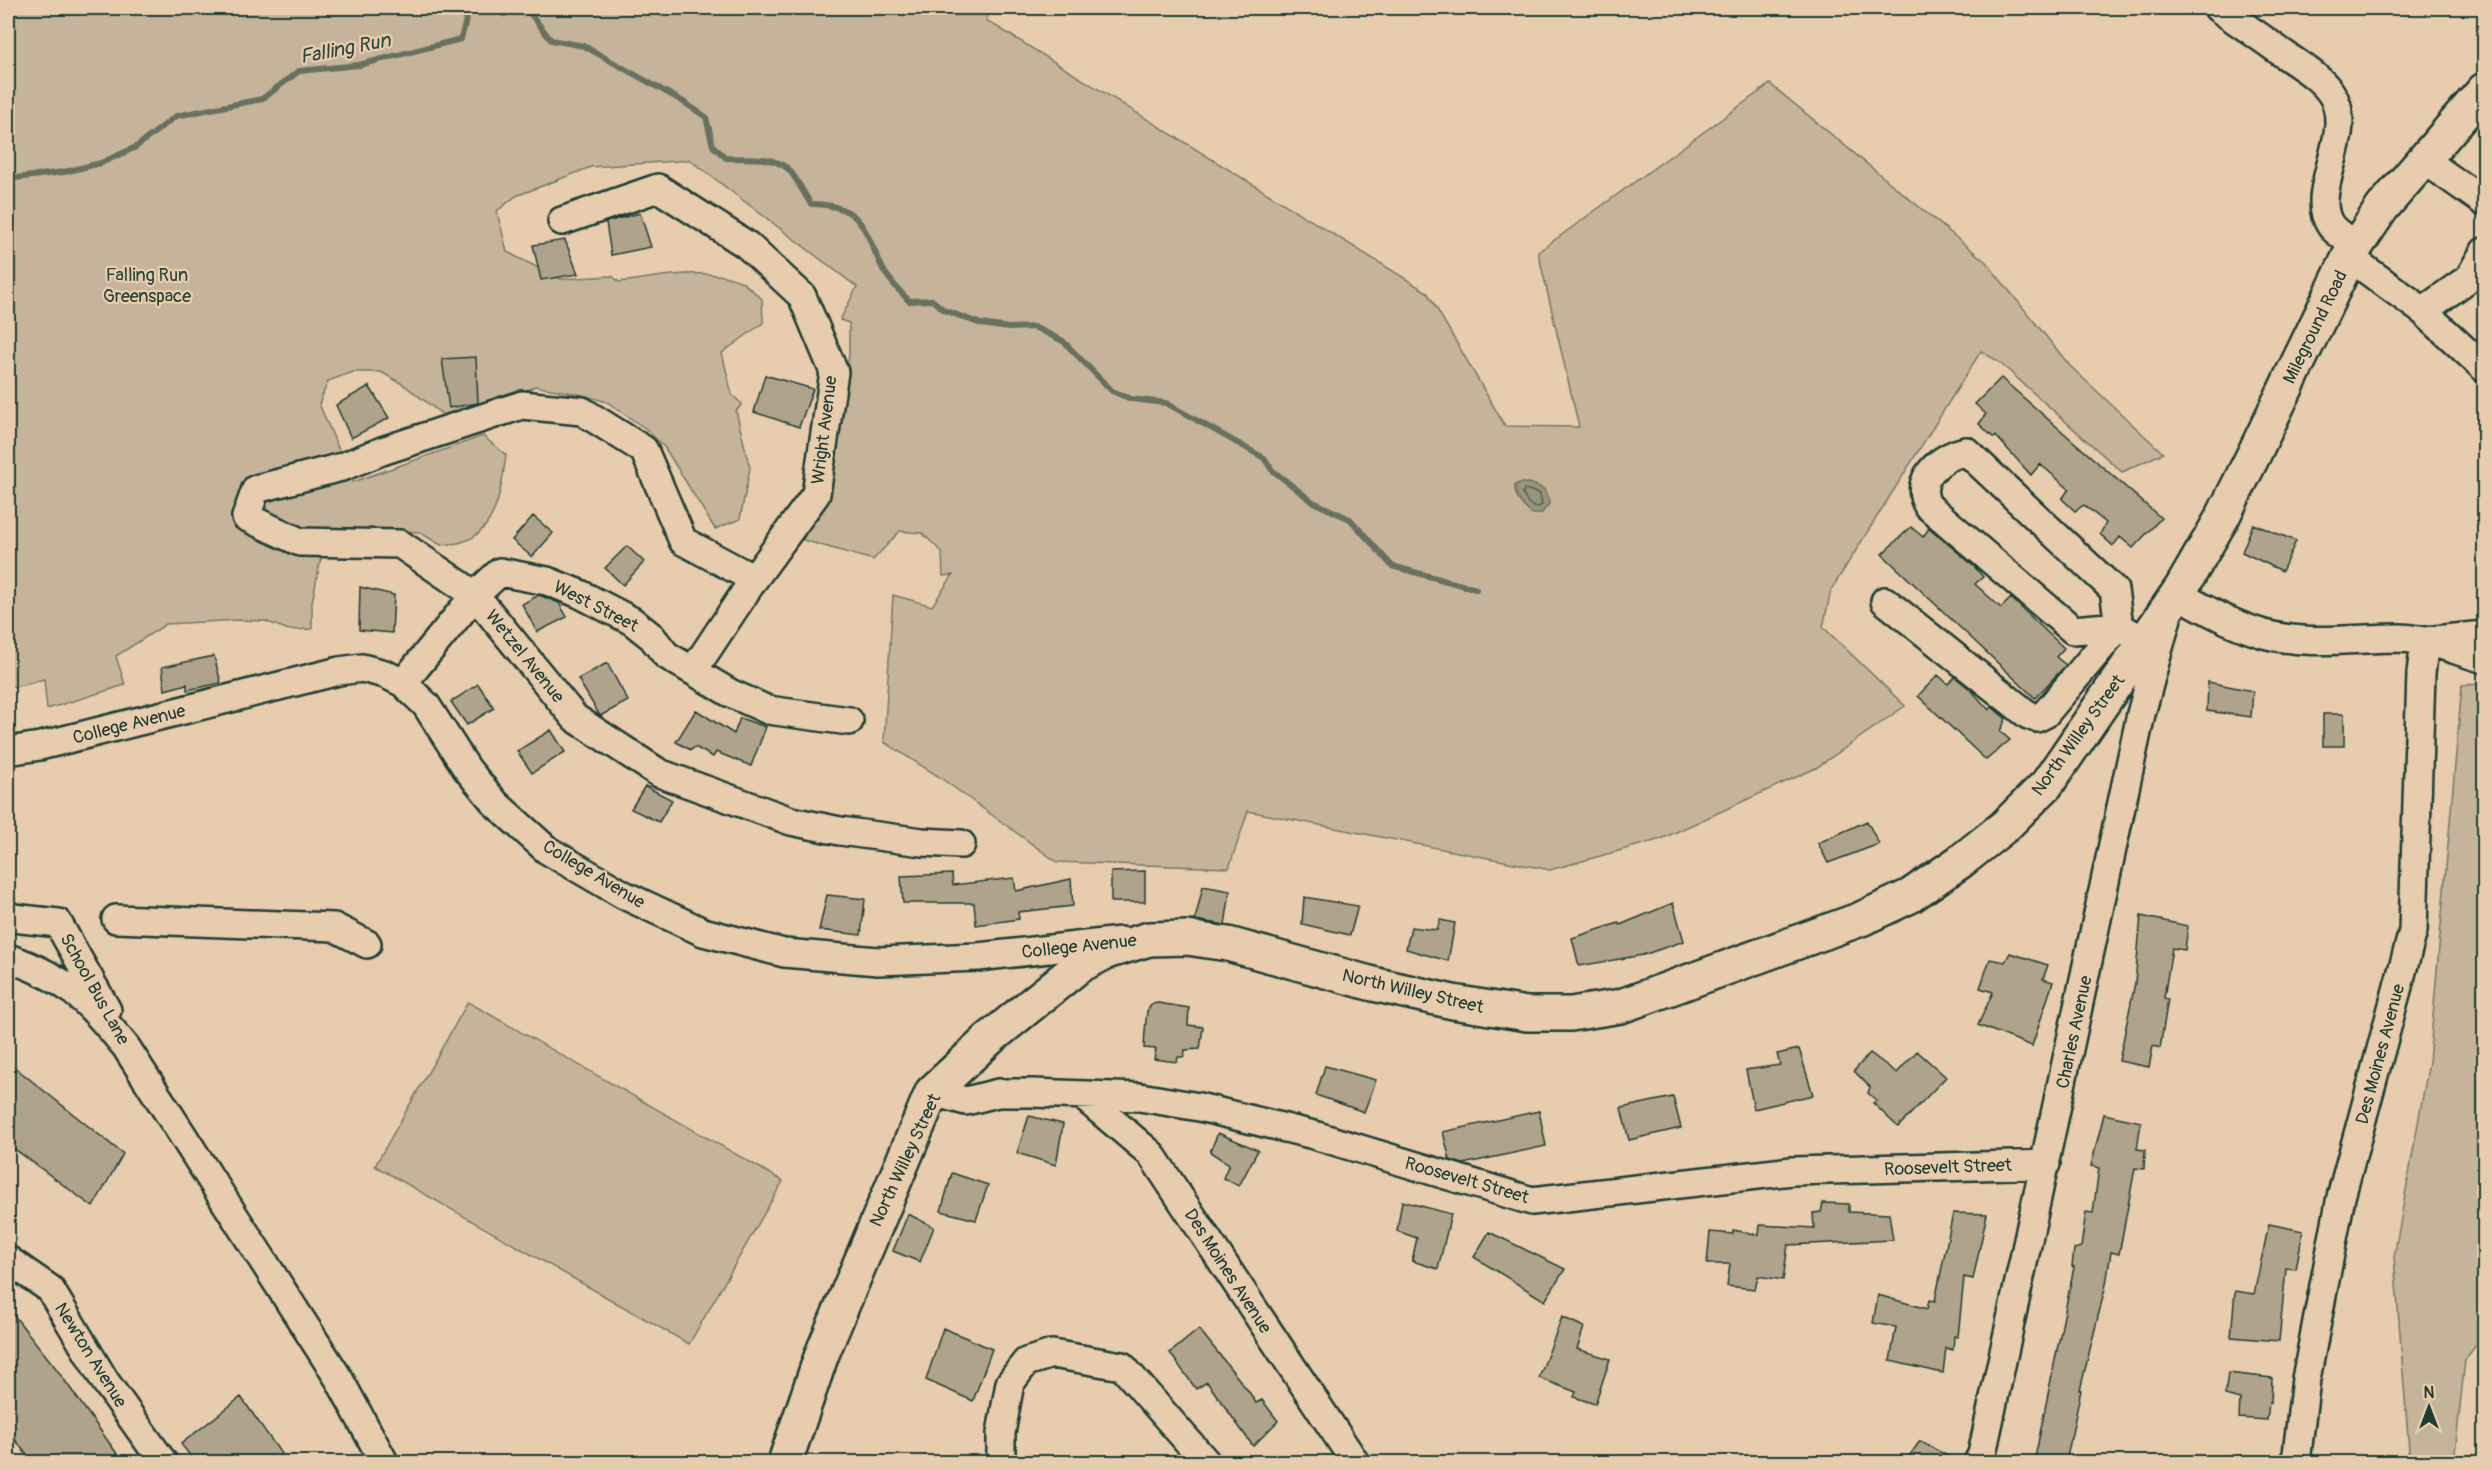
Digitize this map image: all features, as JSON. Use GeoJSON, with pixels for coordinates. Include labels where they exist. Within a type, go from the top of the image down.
{"type":"FeatureCollection","features":[{"type":"Feature","properties":{"kind":"main road","name":"Mileground Road"},"geometry":{"type":"LineString","coordinates":[[2177,594],[2222,518],[2353,251],[2382,208],[2484,90]]}},
{"type":"Feature","properties":{"kind":"main road","name":"North Willey Street"},"geometry":{"type":"LineString","coordinates":[[785,1462],[822,1353],[933,1092],[989,1040],[1079,966],[1106,952],[1149,939],[1187,938],[1228,944],[1373,984],[1453,1002],[1527,1014],[1571,1014],[1621,1006],[1861,919],[1910,896],[1961,861],[2005,826],[2047,784],[2132,634],[2177,594]]}},
{"type":"Feature","properties":{"kind":"street"},"geometry":{"type":"LineString","coordinates":[[2218,8],[2313,75],[2331,93],[2339,112],[2339,135],[2325,195],[2326,214],[2331,226],[2353,251],[2423,311],[2484,368]]}},
{"type":"Feature","properties":{"kind":"street"},"geometry":{"type":"LineString","coordinates":[[2422,159],[2484,202]]}},
{"type":"Feature","properties":{"kind":"street","name":"Wright Avenue"},"geometry":{"type":"LineString","coordinates":[[562,221],[658,188],[747,244],[802,296],[834,372],[816,494],[754,579],[693,671]]}},
{"type":"Feature","properties":{"kind":"street"},"geometry":{"type":"LineString","coordinates":[[2423,311],[2469,278],[2484,252]]}},
{"type":"Feature","properties":{"kind":"street","name":"Wetzel Avenue"},"geometry":{"type":"LineString","coordinates":[[754,579],[682,541],[644,450],[582,411],[522,405],[382,451],[342,467],[256,489],[246,517],[300,542],[400,544],[475,595],[575,718],[659,773],[791,821],[840,831],[922,842],[961,844]]}},
{"type":"Feature","properties":{"kind":"street"},"geometry":{"type":"LineString","coordinates":[[1966,451],[2114,590],[2132,634],[2073,630],[1928,506],[1922,490],[1934,467],[1945,458],[1966,451]]}},
{"type":"Feature","properties":{"kind":"street","name":"West Street"},"geometry":{"type":"LineString","coordinates":[[403,683],[475,595],[500,572],[547,581],[580,594],[632,621],[652,637],[666,655],[730,693],[768,710],[849,721]]}},
{"type":"Feature","properties":{"kind":"street"},"geometry":{"type":"LineString","coordinates":[[2177,594],[2224,620],[2264,634],[2323,641],[2400,638],[2425,641],[2484,659]]}},
{"type":"Feature","properties":{"kind":"street","name":"Charles Avenue"},"geometry":{"type":"LineString","coordinates":[[1978,1462],[1982,1454],[2046,1164],[2141,714],[2177,594]]}},
{"type":"Feature","properties":{"kind":"street"},"geometry":{"type":"LineString","coordinates":[[1885,601],[2028,715],[2037,718],[2045,714],[2132,634]]}},
{"type":"Feature","properties":{"kind":"street"},"geometry":{"type":"LineString","coordinates":[[2425,641],[2484,635]]}},
{"type":"Feature","properties":{"kind":"street","name":"Des Moines Avenue"},"geometry":{"type":"LineString","coordinates":[[2296,1462],[2306,1379],[2341,1197],[2413,931],[2420,684],[2425,641]]}},
{"type":"Feature","properties":{"kind":"street","name":"College Avenue"},"geometry":{"type":"LineString","coordinates":[[8,752],[339,671],[362,669],[385,674],[403,683],[426,705],[467,769],[496,804],[547,850],[624,895],[702,932],[784,952],[878,961],[978,957],[1149,939]]}},
{"type":"Feature","properties":{"kind":"street","name":"School Bus Lane"},"geometry":{"type":"LineString","coordinates":[[8,915],[59,930],[140,1068]]}},
{"type":"Feature","properties":{"kind":"street"},"geometry":{"type":"LineString","coordinates":[[116,919],[334,927],[366,944]]}},
{"type":"Feature","properties":{"kind":"street","name":"School Bus Lane"},"geometry":{"type":"LineString","coordinates":[[8,933],[59,930]]}},
{"type":"Feature","properties":{"kind":"street"},"geometry":{"type":"LineString","coordinates":[[8,958],[31,966],[68,985],[95,1009],[126,1047],[339,1379],[384,1462]]}},
{"type":"Feature","properties":{"kind":"street","name":"Roosevelt Street"},"geometry":{"type":"LineString","coordinates":[[933,1092],[966,1101],[998,1094],[1140,1097],[1199,1107],[1314,1135],[1532,1201],[1792,1171],[2046,1164]]}},
{"type":"Feature","properties":{"kind":"street","name":"Des Moines Avenue"},"geometry":{"type":"LineString","coordinates":[[1083,1096],[1151,1154],[1355,1462]]}},
{"type":"Feature","properties":{"kind":"street","name":"Newton Avenue"},"geometry":{"type":"LineString","coordinates":[[8,1260],[50,1289],[105,1381],[163,1462]]}},
{"type":"Feature","properties":{"kind":"street"},"geometry":{"type":"LineString","coordinates":[[1001,1462],[1001,1433],[1010,1383],[1026,1362],[1052,1354],[1122,1366],[1206,1462]]}},
{"type":"Feature","properties":{"kind":"green space","name":"Falling Run Greenspace"},"geometry":{"type":"Polygon","coordinates":[[[8,8],[992,8],[986,20],[1427,292],[1505,426],[1579,427],[1538,252],[1770,84],[1986,262],[2070,366],[2163,453],[2122,472],[1999,362],[1981,351],[1831,590],[1823,627],[1905,706],[1816,768],[1661,839],[1550,870],[1248,811],[1229,868],[1057,862],[938,776],[884,742],[893,595],[932,606],[953,575],[943,576],[942,552],[922,533],[900,531],[873,560],[803,540],[839,439],[849,354],[849,323],[840,320],[857,287],[690,160],[591,167],[516,196],[497,211],[507,252],[560,279],[612,276],[619,282],[680,274],[712,274],[740,281],[762,299],[763,323],[722,353],[732,395],[742,404],[736,411],[750,468],[740,519],[715,529],[665,448],[646,429],[607,402],[535,386],[464,424],[442,414],[404,385],[381,372],[353,372],[328,381],[319,404],[353,482],[483,436],[506,455],[500,492],[485,527],[465,541],[441,545],[419,532],[327,528],[312,602],[312,629],[289,630],[265,621],[240,620],[166,624],[116,656],[125,685],[47,709],[44,679],[15,687],[8,684],[8,8]]]}},
{"type":"Feature","properties":{"kind":"green space"},"geometry":{"type":"Polygon","coordinates":[[[2484,684],[2484,1334],[2465,1360],[2454,1462],[2404,1462],[2409,1450],[2394,1257],[2429,1062],[2462,685],[2484,684]]]}},
{"type":"Feature","properties":{"kind":"green space"},"geometry":{"type":"Polygon","coordinates":[[[468,1002],[783,1181],[689,1344],[375,1166],[468,1002]]]}},
{"type":"Feature","properties":{"kind":"water"},"geometry":{"type":"Polygon","coordinates":[[[1530,483],[1544,489],[1550,503],[1541,514],[1532,514],[1520,501],[1515,489],[1515,485],[1530,483]]]}},
{"type":"Feature","properties":{"kind":"building"},"geometry":{"type":"Polygon","coordinates":[[[640,213],[651,247],[611,255],[606,222],[640,213]]]}},
{"type":"Feature","properties":{"kind":"building"},"geometry":{"type":"Polygon","coordinates":[[[565,240],[578,274],[541,280],[533,245],[565,240]]]}},
{"type":"Feature","properties":{"kind":"building"},"geometry":{"type":"Polygon","coordinates":[[[476,357],[478,403],[449,408],[442,359],[476,357]]]}},
{"type":"Feature","properties":{"kind":"building"},"geometry":{"type":"Polygon","coordinates":[[[765,375],[813,389],[799,427],[754,412],[765,375]]]}},
{"type":"Feature","properties":{"kind":"building"},"geometry":{"type":"Polygon","coordinates":[[[2001,378],[2161,518],[2133,548],[2120,537],[2113,546],[2100,534],[2106,523],[2084,505],[2075,511],[2062,499],[2069,489],[2040,464],[2031,475],[1996,436],[1994,438],[1979,424],[1986,414],[1975,404],[2001,378]]]}},
{"type":"Feature","properties":{"kind":"building"},"geometry":{"type":"Polygon","coordinates":[[[369,386],[389,418],[351,438],[336,405],[369,386]]]}},
{"type":"Feature","properties":{"kind":"building"},"geometry":{"type":"Polygon","coordinates":[[[533,516],[553,533],[532,557],[512,540],[533,516]]]}},
{"type":"Feature","properties":{"kind":"building"},"geometry":{"type":"Polygon","coordinates":[[[2253,524],[2296,541],[2282,571],[2242,552],[2253,524]]]}},
{"type":"Feature","properties":{"kind":"building"},"geometry":{"type":"Polygon","coordinates":[[[1911,527],[1923,537],[1929,528],[1974,566],[1983,577],[1975,584],[2001,608],[2011,598],[2064,648],[2056,657],[2066,665],[2035,698],[1882,554],[1911,527]]]}},
{"type":"Feature","properties":{"kind":"building"},"geometry":{"type":"Polygon","coordinates":[[[627,546],[644,562],[623,585],[605,568],[627,546]]]}},
{"type":"Feature","properties":{"kind":"building"},"geometry":{"type":"Polygon","coordinates":[[[360,587],[394,595],[392,633],[359,630],[360,587]]]}},
{"type":"Feature","properties":{"kind":"building"},"geometry":{"type":"Polygon","coordinates":[[[539,595],[559,603],[567,617],[537,632],[522,604],[539,595]]]}},
{"type":"Feature","properties":{"kind":"building"},"geometry":{"type":"Polygon","coordinates":[[[214,656],[221,683],[187,690],[187,684],[165,690],[162,667],[214,656]]]}},
{"type":"Feature","properties":{"kind":"building"},"geometry":{"type":"Polygon","coordinates":[[[607,663],[628,701],[600,716],[578,679],[607,663]]]}},
{"type":"Feature","properties":{"kind":"building"},"geometry":{"type":"Polygon","coordinates":[[[1938,675],[1948,684],[1955,677],[1971,690],[1989,710],[1992,707],[2006,719],[2000,731],[2010,740],[1986,760],[1918,696],[1938,675]]]}},
{"type":"Feature","properties":{"kind":"building"},"geometry":{"type":"Polygon","coordinates":[[[2208,682],[2253,691],[2251,717],[2207,711],[2208,682]]]}},
{"type":"Feature","properties":{"kind":"building"},"geometry":{"type":"Polygon","coordinates":[[[478,684],[494,708],[467,725],[451,702],[478,684]]]}},
{"type":"Feature","properties":{"kind":"building"},"geometry":{"type":"Polygon","coordinates":[[[696,710],[734,734],[740,718],[766,727],[751,766],[716,752],[713,757],[695,747],[691,750],[676,742],[696,710]]]}},
{"type":"Feature","properties":{"kind":"building"},"geometry":{"type":"Polygon","coordinates":[[[2323,714],[2344,714],[2344,746],[2323,746],[2323,714]]]}},
{"type":"Feature","properties":{"kind":"building"},"geometry":{"type":"Polygon","coordinates":[[[551,730],[565,752],[532,773],[517,751],[551,730]]]}},
{"type":"Feature","properties":{"kind":"building"},"geometry":{"type":"Polygon","coordinates":[[[645,786],[672,800],[659,822],[631,809],[645,786]]]}},
{"type":"Feature","properties":{"kind":"building"},"geometry":{"type":"Polygon","coordinates":[[[1867,821],[1879,844],[1828,863],[1818,843],[1867,821]]]}},
{"type":"Feature","properties":{"kind":"building"},"geometry":{"type":"Polygon","coordinates":[[[1145,871],[1145,902],[1111,902],[1111,872],[1145,871]]]}},
{"type":"Feature","properties":{"kind":"building"},"geometry":{"type":"Polygon","coordinates":[[[952,874],[953,885],[1014,878],[1016,891],[1071,879],[1073,906],[1018,912],[1019,919],[976,925],[974,903],[903,903],[901,876],[952,874]]]}},
{"type":"Feature","properties":{"kind":"building"},"geometry":{"type":"Polygon","coordinates":[[[1203,886],[1230,891],[1225,925],[1195,920],[1203,886]]]}},
{"type":"Feature","properties":{"kind":"building"},"geometry":{"type":"Polygon","coordinates":[[[827,895],[865,899],[861,935],[819,930],[827,895]]]}},
{"type":"Feature","properties":{"kind":"building"},"geometry":{"type":"Polygon","coordinates":[[[1304,897],[1358,906],[1350,935],[1302,924],[1304,897]]]}},
{"type":"Feature","properties":{"kind":"building"},"geometry":{"type":"Polygon","coordinates":[[[1673,903],[1684,941],[1643,955],[1579,966],[1572,938],[1619,923],[1620,925],[1673,903]]]}},
{"type":"Feature","properties":{"kind":"building"},"geometry":{"type":"Polygon","coordinates":[[[2141,916],[2188,926],[2185,950],[2172,948],[2164,998],[2168,999],[2160,1048],[2153,1046],[2149,1067],[2119,1061],[2135,983],[2141,916]]]}},
{"type":"Feature","properties":{"kind":"building"},"geometry":{"type":"Polygon","coordinates":[[[1440,920],[1455,923],[1448,961],[1406,949],[1411,927],[1437,930],[1440,920]]]}},
{"type":"Feature","properties":{"kind":"building"},"geometry":{"type":"Polygon","coordinates":[[[2010,953],[2048,965],[2043,979],[2053,982],[2032,1046],[1978,1025],[1993,992],[1980,988],[1990,959],[2005,962],[2010,953]]]}},
{"type":"Feature","properties":{"kind":"building"},"geometry":{"type":"Polygon","coordinates":[[[1152,1004],[1189,1008],[1188,1025],[1203,1027],[1200,1049],[1185,1050],[1184,1057],[1178,1057],[1177,1062],[1154,1059],[1156,1049],[1144,1048],[1145,1031],[1147,1011],[1152,1004]]]}},
{"type":"Feature","properties":{"kind":"building"},"geometry":{"type":"Polygon","coordinates":[[[1799,1049],[1813,1095],[1754,1109],[1746,1070],[1780,1065],[1777,1054],[1799,1049]]]}},
{"type":"Feature","properties":{"kind":"building"},"geometry":{"type":"Polygon","coordinates":[[[1917,1051],[1946,1077],[1898,1127],[1873,1103],[1877,1101],[1868,1093],[1870,1087],[1854,1071],[1870,1053],[1897,1073],[1917,1051]]]}},
{"type":"Feature","properties":{"kind":"building"},"geometry":{"type":"Polygon","coordinates":[[[8,1062],[123,1154],[93,1207],[8,1144],[8,1062]]]}},
{"type":"Feature","properties":{"kind":"building"},"geometry":{"type":"Polygon","coordinates":[[[1325,1066],[1376,1080],[1364,1112],[1316,1095],[1325,1066]]]}},
{"type":"Feature","properties":{"kind":"building"},"geometry":{"type":"Polygon","coordinates":[[[1673,1097],[1681,1128],[1629,1140],[1621,1108],[1673,1097]]]}},
{"type":"Feature","properties":{"kind":"building"},"geometry":{"type":"Polygon","coordinates":[[[1539,1111],[1546,1146],[1463,1164],[1450,1160],[1443,1132],[1539,1111]]]}},
{"type":"Feature","properties":{"kind":"building"},"geometry":{"type":"Polygon","coordinates":[[[2104,1114],[2141,1122],[2137,1149],[2145,1150],[2144,1169],[2135,1168],[2119,1254],[2111,1252],[2106,1284],[2080,1390],[2066,1462],[2057,1462],[2035,1458],[2074,1267],[2072,1266],[2074,1249],[2081,1247],[2086,1212],[2093,1213],[2099,1168],[2091,1166],[2104,1114]]]}},
{"type":"Feature","properties":{"kind":"building"},"geometry":{"type":"Polygon","coordinates":[[[1029,1116],[1063,1124],[1056,1165],[1017,1153],[1029,1116]]]}},
{"type":"Feature","properties":{"kind":"building"},"geometry":{"type":"Polygon","coordinates":[[[1218,1133],[1258,1150],[1239,1186],[1223,1178],[1229,1164],[1210,1152],[1218,1133]]]}},
{"type":"Feature","properties":{"kind":"building"},"geometry":{"type":"Polygon","coordinates":[[[952,1173],[988,1185],[976,1220],[941,1211],[952,1173]]]}},
{"type":"Feature","properties":{"kind":"building"},"geometry":{"type":"Polygon","coordinates":[[[1402,1201],[1451,1214],[1438,1269],[1412,1261],[1417,1238],[1397,1231],[1402,1201]]]}},
{"type":"Feature","properties":{"kind":"building"},"geometry":{"type":"Polygon","coordinates":[[[1823,1203],[1849,1204],[1849,1212],[1889,1214],[1893,1240],[1788,1245],[1783,1280],[1758,1276],[1755,1289],[1727,1286],[1730,1264],[1707,1264],[1710,1232],[1733,1234],[1733,1230],[1759,1235],[1760,1225],[1814,1228],[1813,1213],[1821,1212],[1823,1203]]]}},
{"type":"Feature","properties":{"kind":"building"},"geometry":{"type":"Polygon","coordinates":[[[1953,1213],[1987,1214],[1973,1279],[1964,1277],[1958,1337],[1954,1336],[1953,1350],[1946,1348],[1943,1373],[1890,1361],[1896,1327],[1873,1323],[1878,1295],[1927,1309],[1929,1300],[1935,1301],[1953,1213]]]}},
{"type":"Feature","properties":{"kind":"building"},"geometry":{"type":"Polygon","coordinates":[[[908,1214],[934,1227],[920,1262],[893,1251],[908,1214]]]}},
{"type":"Feature","properties":{"kind":"building"},"geometry":{"type":"Polygon","coordinates":[[[2269,1224],[2303,1231],[2296,1269],[2286,1268],[2279,1341],[2231,1337],[2235,1291],[2254,1294],[2269,1224]]]}},
{"type":"Feature","properties":{"kind":"building"},"geometry":{"type":"Polygon","coordinates":[[[1489,1232],[1565,1269],[1545,1301],[1474,1257],[1489,1232]]]}},
{"type":"Feature","properties":{"kind":"building"},"geometry":{"type":"Polygon","coordinates":[[[8,1308],[55,1367],[123,1462],[32,1462],[8,1430],[8,1308]]]}},
{"type":"Feature","properties":{"kind":"building"},"geometry":{"type":"Polygon","coordinates":[[[1562,1317],[1584,1327],[1577,1349],[1610,1359],[1595,1404],[1574,1397],[1576,1392],[1539,1378],[1562,1317]]]}},
{"type":"Feature","properties":{"kind":"building"},"geometry":{"type":"Polygon","coordinates":[[[943,1328],[992,1349],[973,1401],[926,1380],[943,1328]]]}},
{"type":"Feature","properties":{"kind":"building"},"geometry":{"type":"Polygon","coordinates":[[[1199,1329],[1256,1403],[1262,1400],[1278,1421],[1253,1446],[1207,1382],[1196,1389],[1170,1353],[1199,1329]]]}},
{"type":"Feature","properties":{"kind":"building"},"geometry":{"type":"Polygon","coordinates":[[[2228,1373],[2272,1378],[2271,1403],[2269,1402],[2267,1420],[2239,1418],[2240,1399],[2225,1395],[2228,1373]]]}},
{"type":"Feature","properties":{"kind":"building"},"geometry":{"type":"Polygon","coordinates":[[[241,1397],[287,1462],[195,1462],[181,1444],[241,1397]]]}},
{"type":"Feature","properties":{"kind":"building"},"geometry":{"type":"Polygon","coordinates":[[[1920,1441],[1958,1462],[1905,1462],[1920,1441]]]}},
{"type":"Feature","properties":{"kind":"waterway","name":"Falling Run"},"geometry":{"type":"LineString","coordinates":[[8,179],[64,172],[101,163],[136,147],[176,116],[262,99],[299,71],[359,65],[461,39],[468,12],[475,8]]}},
{"type":"Feature","properties":{"kind":"waterway","name":"Falling Run"},"geometry":{"type":"LineString","coordinates":[[495,8],[504,14],[515,8]]}},
{"type":"Feature","properties":{"kind":"waterway"},"geometry":{"type":"LineString","coordinates":[[526,8],[551,40],[584,46],[706,117],[713,146],[726,158],[758,158],[780,164],[793,175],[811,204],[828,205],[851,214],[865,230],[887,276],[909,301],[932,300],[944,310],[981,324],[1009,328],[1034,327],[1063,341],[1112,391],[1131,399],[1166,403],[1264,458],[1272,470],[1313,502],[1350,519],[1392,566],[1476,589]]}}]}
